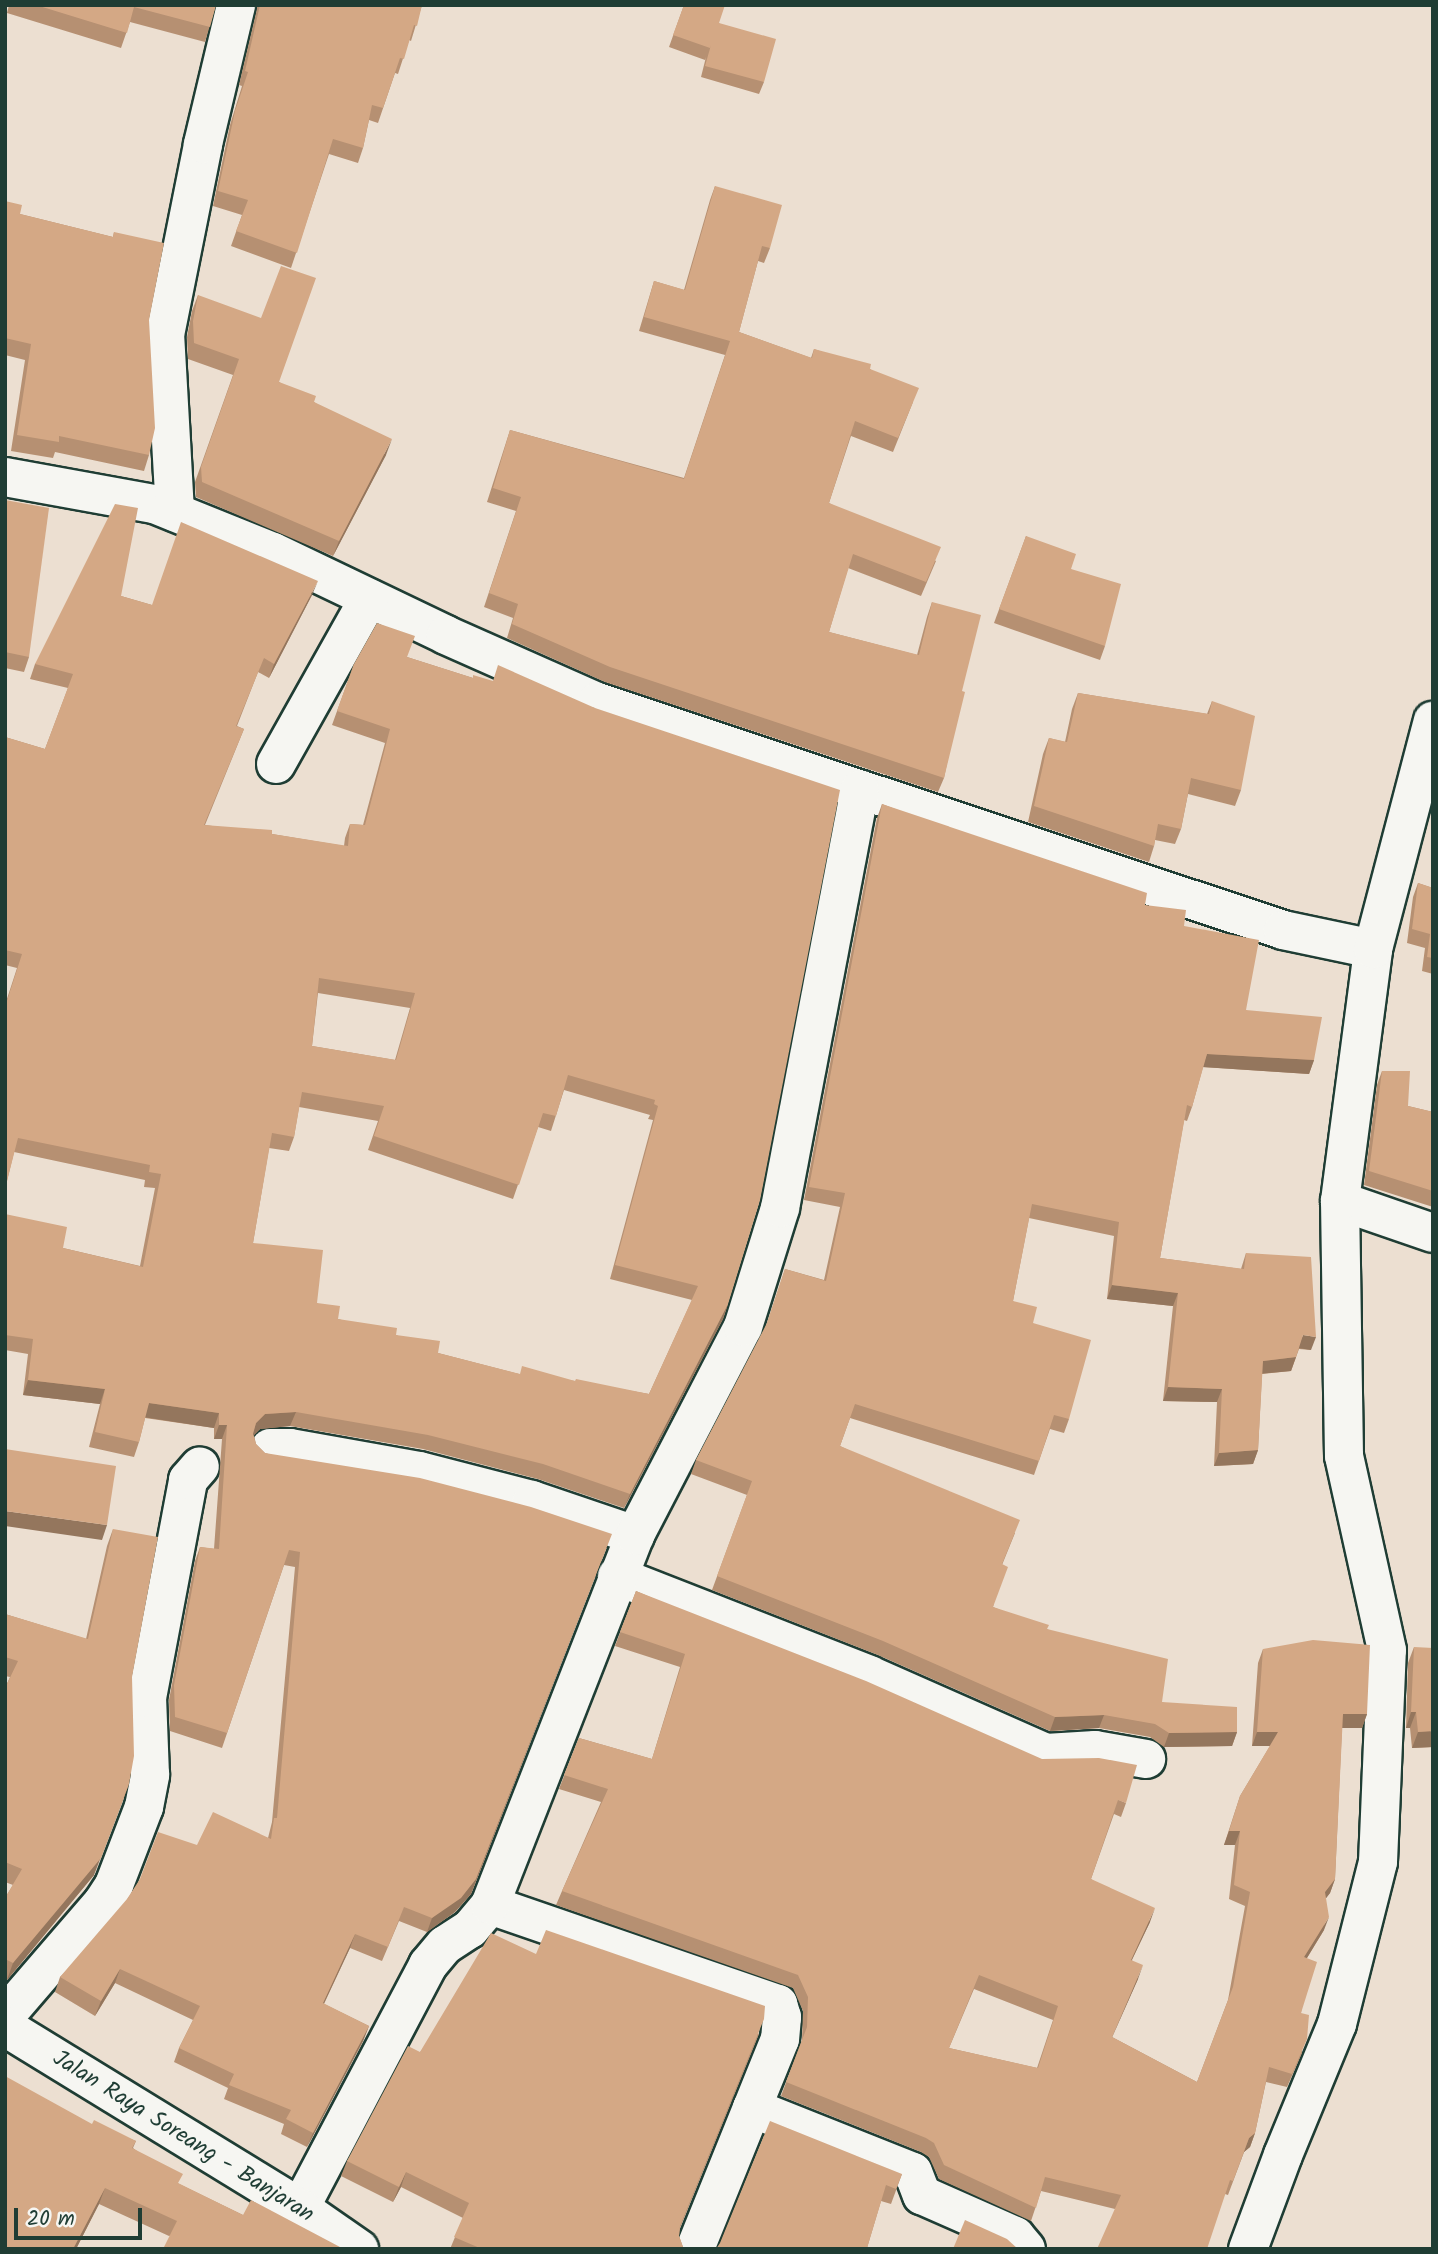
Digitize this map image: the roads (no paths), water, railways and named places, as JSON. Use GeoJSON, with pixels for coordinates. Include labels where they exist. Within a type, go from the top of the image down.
{"type":"FeatureCollection","features":[{"type":"Feature","properties":{"kind":"street"},"geometry":{"type":"LineString","coordinates":[[175,512],[165,335],[203,144],[236,5]]}},
{"type":"Feature","properties":{"kind":"street"},"geometry":{"type":"LineString","coordinates":[[5,477],[154,504],[273,552],[597,702],[1283,930],[1373,949]]}},
{"type":"Feature","properties":{"kind":"street"},"geometry":{"type":"LineString","coordinates":[[276,764],[369,598]]}},
{"type":"Feature","properties":{"kind":"street"},"geometry":{"type":"LineString","coordinates":[[1248,2249],[1337,2024],[1378,1862],[1387,1650],[1344,1456],[1340,1201],[1373,949],[1433,720]]}},
{"type":"Feature","properties":{"kind":"street"},"geometry":{"type":"LineString","coordinates":[[300,2208],[428,1965],[445,1945],[470,1929],[490,1905],[617,1576],[635,1535],[743,1327],[780,1208],[860,790]]}},
{"type":"Feature","properties":{"kind":"street"},"geometry":{"type":"LineString","coordinates":[[1340,1201],[1433,1233]]}},
{"type":"Feature","properties":{"kind":"street"},"geometry":{"type":"LineString","coordinates":[[270,1448],[290,1448],[419,1471],[532,1500],[635,1535]]}},
{"type":"Feature","properties":{"kind":"street"},"geometry":{"type":"LineString","coordinates":[[5,2017],[103,1902],[114,1885],[144,1807],[150,1775],[147,1698],[188,1480],[200,1465]]}},
{"type":"Feature","properties":{"kind":"street"},"geometry":{"type":"LineString","coordinates":[[617,1576],[869,1675],[1046,1753],[1095,1750],[1146,1759]]}},
{"type":"Feature","properties":{"kind":"street"},"geometry":{"type":"LineString","coordinates":[[490,1905],[778,2004],[782,2017],[780,2039],[695,2249]]}},
{"type":"Feature","properties":{"kind":"street","name":"Jalan Raya Soreang - Banjaran"},"geometry":{"type":"LineString","coordinates":[[5,2027],[300,2208],[359,2249]]}},
{"type":"Feature","properties":{"kind":"street"},"geometry":{"type":"LineString","coordinates":[[752,2108],[913,2172],[922,2196],[1015,2236],[1026,2249]]}}]}
